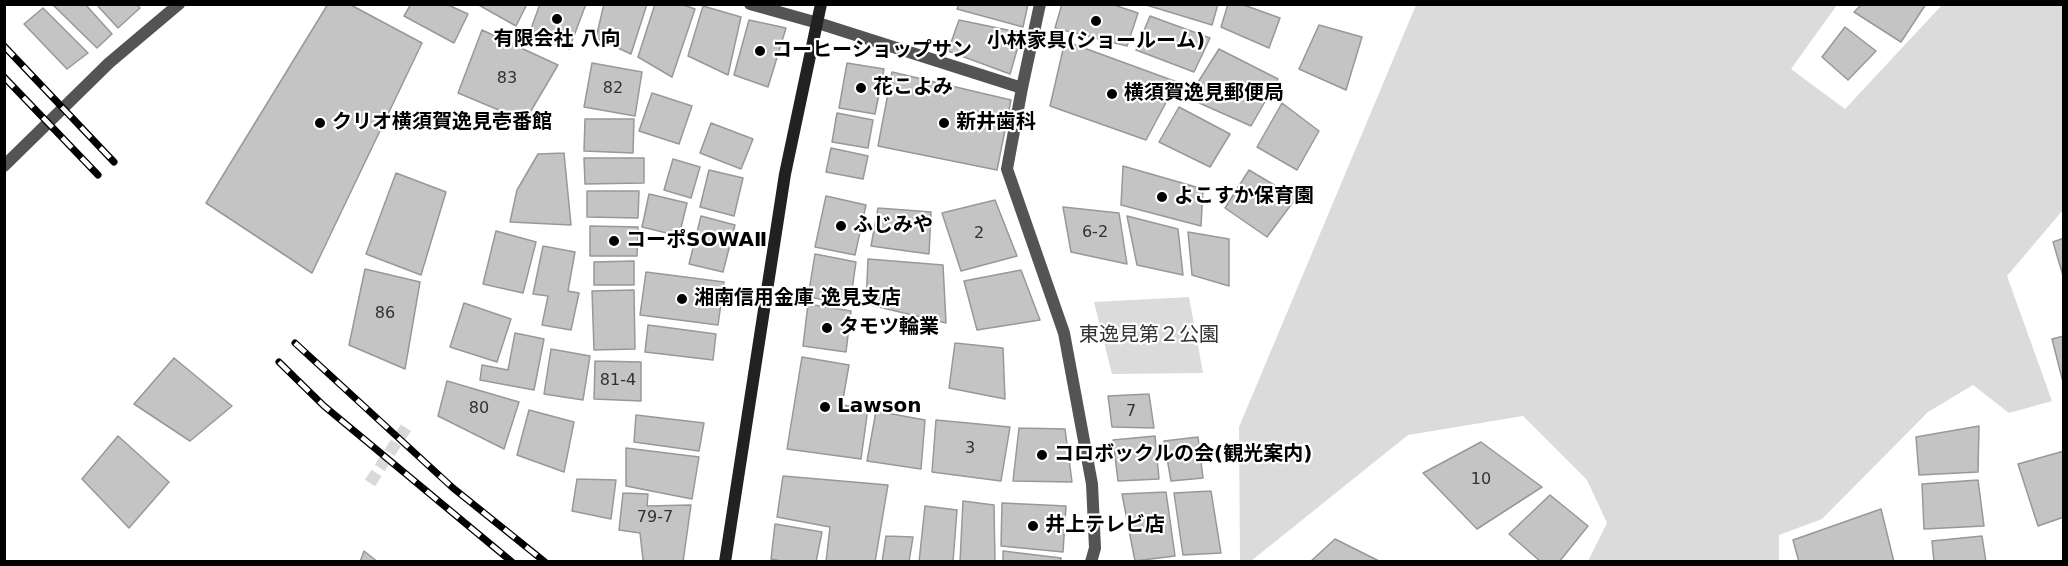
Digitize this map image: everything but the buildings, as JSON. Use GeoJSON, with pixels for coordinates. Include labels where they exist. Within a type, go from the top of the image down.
{"type":"FeatureCollection","features":[{"type":"Feature","properties":{"kind":"street"},"geometry":{"type":"LineString","coordinates":[[4,166],[110,63],[179,4]]}},
{"type":"Feature","properties":{"kind":"street"},"geometry":{"type":"LineString","coordinates":[[750,4],[818,23],[1022,88]]}},
{"type":"Feature","properties":{"kind":"street"},"geometry":{"type":"LineString","coordinates":[[725,561],[785,174],[821,4]]}},
{"type":"Feature","properties":{"kind":"street"},"geometry":{"type":"LineString","coordinates":[[1040,4],[1007,169],[1064,333],[1092,484],[1095,548],[1091,561]]}},
{"type":"Feature","properties":{"kind":"green space"},"geometry":{"type":"Polygon","coordinates":[[[1416,5],[1837,5],[1791,69],[1845,109],[1942,5],[2063,5],[2063,210],[2007,276],[2052,401],[2009,413],[1973,385],[1928,412],[1822,519],[1779,535],[1779,561],[1588,561],[1607,523],[1587,480],[1523,416],[1408,435],[1251,561],[1240,561],[1239,427],[1416,5]]]}},
{"type":"Feature","properties":{"kind":"green space","name":"東逸見第２公園"},"geometry":{"type":"Polygon","coordinates":[[[1189,297],[1203,373],[1112,374],[1094,302],[1189,297]]]}},
{"type":"Feature","properties":{"kind":"tunnel"},"geometry":{"type":"LineString","coordinates":[[370,483],[409,423]]}},
{"type":"Feature","properties":{"kind":"railway"},"geometry":{"type":"LineString","coordinates":[[4,46],[114,162]]}},
{"type":"Feature","properties":{"kind":"railway"},"geometry":{"type":"LineString","coordinates":[[4,77],[98,175]]}},
{"type":"Feature","properties":{"kind":"railway"},"geometry":{"type":"LineString","coordinates":[[295,343],[453,488],[545,562]]}},
{"type":"Feature","properties":{"kind":"railway"},"geometry":{"type":"LineString","coordinates":[[279,362],[324,406],[512,562]]}},
{"type":"Feature","properties":{"kind":"place","name":"有限会社 八向"},"geometry":{"type":"Point","coordinates":[557,19]}},
{"type":"Feature","properties":{"kind":"place","name":"小林家具(ショールーム)"},"geometry":{"type":"Point","coordinates":[1096,21]}},
{"type":"Feature","properties":{"kind":"place","name":"コーヒーショップサン"},"geometry":{"type":"Point","coordinates":[760,51]}},
{"type":"Feature","properties":{"kind":"place","name":"花こよみ"},"geometry":{"type":"Point","coordinates":[861,88]}},
{"type":"Feature","properties":{"kind":"place","name":"横須賀逸見郵便局"},"geometry":{"type":"Point","coordinates":[1112,94]}},
{"type":"Feature","properties":{"kind":"place","name":"クリオ横須賀逸見壱番館"},"geometry":{"type":"Point","coordinates":[320,123]}},
{"type":"Feature","properties":{"kind":"place","name":"新井歯科"},"geometry":{"type":"Point","coordinates":[944,123]}},
{"type":"Feature","properties":{"kind":"place","name":"よこすか保育園"},"geometry":{"type":"Point","coordinates":[1162,197]}},
{"type":"Feature","properties":{"kind":"place","name":"ふじみや"},"geometry":{"type":"Point","coordinates":[841,226]}},
{"type":"Feature","properties":{"kind":"place","name":"コーポSOWAⅡ"},"geometry":{"type":"Point","coordinates":[614,241]}},
{"type":"Feature","properties":{"kind":"place","name":"湘南信用金庫 逸見支店"},"geometry":{"type":"Point","coordinates":[682,299]}},
{"type":"Feature","properties":{"kind":"place","name":"タモツ輪業"},"geometry":{"type":"Point","coordinates":[827,328]}},
{"type":"Feature","properties":{"kind":"place","name":"Lawson"},"geometry":{"type":"Point","coordinates":[825,407]}},
{"type":"Feature","properties":{"kind":"place","name":"コロボックルの会(観光案内)"},"geometry":{"type":"Point","coordinates":[1042,455]}},
{"type":"Feature","properties":{"kind":"place","name":"井上テレビ店"},"geometry":{"type":"Point","coordinates":[1033,526]}}]}
